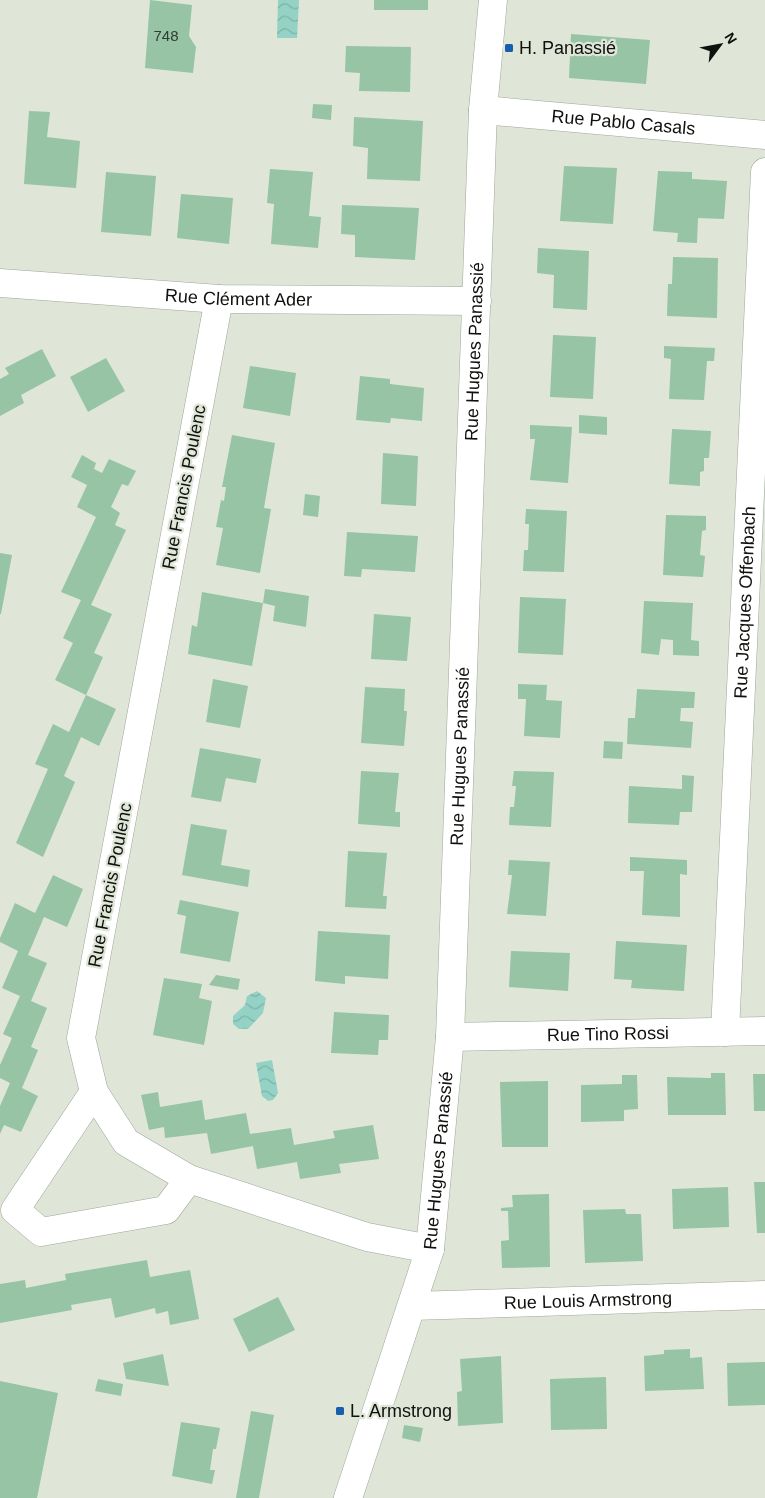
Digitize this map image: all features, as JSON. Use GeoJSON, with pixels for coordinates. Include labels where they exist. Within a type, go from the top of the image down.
{"type":"FeatureCollection","features":[{"type":"Feature","properties":{"kind":"street","name":"Rue Hugues Panassié"},"geometry":{"type":"LineString","coordinates":[[348,1498],[430,1249],[450,1037],[483,110],[493,0]]}},
{"type":"Feature","properties":{"kind":"street","name":"Rue Pablo Casals"},"geometry":{"type":"LineString","coordinates":[[483,110],[765,135]]}},
{"type":"Feature","properties":{"kind":"street","name":"Rue Jacques Offenbach"},"geometry":{"type":"LineString","coordinates":[[725,1032],[760,380],[765,172]]}},
{"type":"Feature","properties":{"kind":"street","name":"Rue Clément Ader"},"geometry":{"type":"LineString","coordinates":[[0,283],[219,299],[477,301]]}},
{"type":"Feature","properties":{"kind":"street","name":"Rue Francis Poulenc"},"geometry":{"type":"LineString","coordinates":[[219,299],[81,1038],[94,1092],[126,1142],[189,1179],[367,1237],[430,1249]]}},
{"type":"Feature","properties":{"kind":"street","name":"Rue Tino Rossi"},"geometry":{"type":"LineString","coordinates":[[450,1037],[765,1031]]}},
{"type":"Feature","properties":{"kind":"street"},"geometry":{"type":"LineString","coordinates":[[94,1092],[15,1210],[41,1232],[166,1210],[189,1179]]}},
{"type":"Feature","properties":{"kind":"street","name":"Rue Louis Armstrong"},"geometry":{"type":"LineString","coordinates":[[412,1306],[765,1295]]}},
{"type":"Feature","properties":{"kind":"water"},"geometry":{"type":"Polygon","coordinates":[[[278,0],[299,0],[297,38],[277,38],[278,0]]]}},
{"type":"Feature","properties":{"kind":"water"},"geometry":{"type":"Polygon","coordinates":[[[257,991],[266,998],[263,1013],[248,1029],[239,1029],[233,1024],[233,1016],[245,1005],[247,996],[257,991]]]}},
{"type":"Feature","properties":{"kind":"water"},"geometry":{"type":"Polygon","coordinates":[[[272,1060],[278,1093],[273,1100],[268,1101],[262,1096],[256,1063],[272,1060]]]}},
{"type":"Feature","properties":{"kind":"building"},"geometry":{"type":"Polygon","coordinates":[[[150,0],[192,5],[189,36],[196,47],[193,73],[145,68],[150,0]]]}},
{"type":"Feature","properties":{"kind":"building"},"geometry":{"type":"Polygon","coordinates":[[[374,0],[428,0],[428,10],[374,10],[374,0]]]}},
{"type":"Feature","properties":{"kind":"building"},"geometry":{"type":"Polygon","coordinates":[[[571,34],[650,40],[646,84],[569,78],[571,34]]]}},
{"type":"Feature","properties":{"kind":"building"},"geometry":{"type":"Polygon","coordinates":[[[346,46],[411,47],[410,92],[359,91],[360,73],[345,72],[346,46]]]}},
{"type":"Feature","properties":{"kind":"building"},"geometry":{"type":"Polygon","coordinates":[[[313,104],[332,105],[331,120],[312,118],[313,104]]]}},
{"type":"Feature","properties":{"kind":"building"},"geometry":{"type":"Polygon","coordinates":[[[29,111],[50,112],[47,137],[80,141],[76,188],[24,184],[29,111]]]}},
{"type":"Feature","properties":{"kind":"building"},"geometry":{"type":"Polygon","coordinates":[[[354,117],[423,121],[420,181],[367,179],[368,148],[353,146],[354,117]]]}},
{"type":"Feature","properties":{"kind":"building"},"geometry":{"type":"Polygon","coordinates":[[[564,166],[617,168],[613,224],[560,221],[564,166]]]}},
{"type":"Feature","properties":{"kind":"building"},"geometry":{"type":"Polygon","coordinates":[[[270,169],[313,172],[309,216],[321,217],[318,248],[271,244],[274,204],[267,203],[270,169]]]}},
{"type":"Feature","properties":{"kind":"building"},"geometry":{"type":"Polygon","coordinates":[[[658,171],[692,172],[692,179],[727,181],[724,219],[698,218],[697,243],[677,242],[678,233],[653,231],[658,171]]]}},
{"type":"Feature","properties":{"kind":"building"},"geometry":{"type":"Polygon","coordinates":[[[106,172],[156,176],[151,236],[101,232],[106,172]]]}},
{"type":"Feature","properties":{"kind":"building"},"geometry":{"type":"Polygon","coordinates":[[[181,194],[233,198],[229,244],[177,238],[181,194]]]}},
{"type":"Feature","properties":{"kind":"building"},"geometry":{"type":"Polygon","coordinates":[[[342,205],[419,208],[415,260],[355,257],[355,235],[341,234],[342,205]]]}},
{"type":"Feature","properties":{"kind":"building"},"geometry":{"type":"Polygon","coordinates":[[[538,248],[589,251],[587,310],[553,308],[554,275],[537,273],[538,248]]]}},
{"type":"Feature","properties":{"kind":"building"},"geometry":{"type":"Polygon","coordinates":[[[673,257],[718,258],[717,318],[667,316],[668,284],[672,284],[673,257]]]}},
{"type":"Feature","properties":{"kind":"building"},"geometry":{"type":"Polygon","coordinates":[[[553,335],[596,337],[593,399],[550,397],[553,335]]]}},
{"type":"Feature","properties":{"kind":"building"},"geometry":{"type":"Polygon","coordinates":[[[664,346],[715,348],[714,361],[707,361],[704,400],[669,399],[671,359],[664,358],[664,346]]]}},
{"type":"Feature","properties":{"kind":"building"},"geometry":{"type":"Polygon","coordinates":[[[42,349],[56,376],[21,395],[24,403],[0,416],[0,379],[9,374],[5,368],[42,349]]]}},
{"type":"Feature","properties":{"kind":"building"},"geometry":{"type":"Polygon","coordinates":[[[106,358],[125,391],[88,412],[70,377],[106,358]]]}},
{"type":"Feature","properties":{"kind":"building"},"geometry":{"type":"Polygon","coordinates":[[[250,366],[296,373],[290,416],[243,408],[250,366]]]}},
{"type":"Feature","properties":{"kind":"building"},"geometry":{"type":"Polygon","coordinates":[[[360,376],[390,379],[390,384],[424,388],[422,421],[391,418],[390,423],[356,420],[360,376]]]}},
{"type":"Feature","properties":{"kind":"building"},"geometry":{"type":"Polygon","coordinates":[[[579,415],[607,417],[607,435],[579,433],[579,415]]]}},
{"type":"Feature","properties":{"kind":"building"},"geometry":{"type":"Polygon","coordinates":[[[530,425],[572,427],[568,483],[530,480],[535,439],[530,439],[530,425]]]}},
{"type":"Feature","properties":{"kind":"building"},"geometry":{"type":"Polygon","coordinates":[[[672,429],[711,431],[709,458],[704,458],[704,471],[700,472],[700,486],[669,484],[672,429]]]}},
{"type":"Feature","properties":{"kind":"building"},"geometry":{"type":"Polygon","coordinates":[[[232,435],[275,443],[264,508],[271,509],[260,573],[216,565],[223,528],[216,527],[221,500],[224,501],[226,487],[222,487],[232,435]]]}},
{"type":"Feature","properties":{"kind":"building"},"geometry":{"type":"Polygon","coordinates":[[[383,453],[418,456],[416,506],[381,504],[383,453]]]}},
{"type":"Feature","properties":{"kind":"building"},"geometry":{"type":"Polygon","coordinates":[[[82,455],[96,463],[94,469],[102,473],[109,459],[136,471],[128,486],[122,484],[111,507],[120,513],[115,525],[126,530],[91,605],[112,614],[94,653],[103,657],[86,695],[55,680],[73,643],[63,638],[81,600],[61,592],[96,517],[77,507],[87,485],[71,477],[82,455]]]}},
{"type":"Feature","properties":{"kind":"building"},"geometry":{"type":"Polygon","coordinates":[[[305,494],[320,496],[318,517],[303,515],[305,494]]]}},
{"type":"Feature","properties":{"kind":"building"},"geometry":{"type":"Polygon","coordinates":[[[526,509],[567,511],[564,572],[523,571],[524,550],[528,550],[529,524],[525,524],[526,509]]]}},
{"type":"Feature","properties":{"kind":"building"},"geometry":{"type":"Polygon","coordinates":[[[666,515],[706,516],[706,530],[702,531],[700,555],[705,556],[703,577],[663,575],[666,515]]]}},
{"type":"Feature","properties":{"kind":"building"},"geometry":{"type":"Polygon","coordinates":[[[347,532],[418,536],[415,572],[362,569],[361,577],[344,576],[347,532]]]}},
{"type":"Feature","properties":{"kind":"building"},"geometry":{"type":"Polygon","coordinates":[[[0,553],[12,555],[1,614],[0,614],[0,553]]]}},
{"type":"Feature","properties":{"kind":"building"},"geometry":{"type":"Polygon","coordinates":[[[265,589],[309,596],[306,627],[273,621],[275,606],[263,603],[265,589]]]}},
{"type":"Feature","properties":{"kind":"building"},"geometry":{"type":"Polygon","coordinates":[[[202,592],[263,603],[252,666],[188,654],[192,625],[197,627],[202,592]]]}},
{"type":"Feature","properties":{"kind":"building"},"geometry":{"type":"Polygon","coordinates":[[[520,597],[566,599],[563,655],[518,653],[520,597]]]}},
{"type":"Feature","properties":{"kind":"building"},"geometry":{"type":"Polygon","coordinates":[[[644,601],[693,603],[691,640],[699,641],[699,656],[673,655],[673,640],[661,639],[659,655],[641,653],[644,601]]]}},
{"type":"Feature","properties":{"kind":"building"},"geometry":{"type":"Polygon","coordinates":[[[374,614],[411,617],[407,661],[371,659],[374,614]]]}},
{"type":"Feature","properties":{"kind":"building"},"geometry":{"type":"Polygon","coordinates":[[[213,679],[248,686],[240,728],[206,722],[213,679]]]}},
{"type":"Feature","properties":{"kind":"building"},"geometry":{"type":"Polygon","coordinates":[[[518,684],[547,685],[546,700],[562,701],[560,738],[524,736],[526,699],[518,699],[518,684]]]}},
{"type":"Feature","properties":{"kind":"building"},"geometry":{"type":"Polygon","coordinates":[[[365,687],[405,689],[404,711],[407,711],[404,746],[361,743],[365,687]]]}},
{"type":"Feature","properties":{"kind":"building"},"geometry":{"type":"Polygon","coordinates":[[[637,689],[695,692],[694,708],[681,708],[680,721],[693,722],[691,748],[627,744],[628,718],[635,718],[637,689]]]}},
{"type":"Feature","properties":{"kind":"building"},"geometry":{"type":"Polygon","coordinates":[[[86,695],[116,709],[99,746],[81,737],[64,776],[75,782],[43,857],[16,843],[48,769],[35,764],[53,724],[69,732],[86,695]]]}},
{"type":"Feature","properties":{"kind":"building"},"geometry":{"type":"Polygon","coordinates":[[[604,741],[623,742],[622,759],[603,758],[604,741]]]}},
{"type":"Feature","properties":{"kind":"building"},"geometry":{"type":"Polygon","coordinates":[[[200,748],[261,759],[256,783],[226,778],[221,802],[191,797],[200,748]]]}},
{"type":"Feature","properties":{"kind":"building"},"geometry":{"type":"Polygon","coordinates":[[[361,771],[399,773],[395,812],[400,812],[400,827],[358,824],[361,771]]]}},
{"type":"Feature","properties":{"kind":"building"},"geometry":{"type":"Polygon","coordinates":[[[514,771],[554,772],[551,827],[509,825],[510,807],[514,807],[516,786],[512,786],[514,771]]]}},
{"type":"Feature","properties":{"kind":"building"},"geometry":{"type":"Polygon","coordinates":[[[682,775],[694,776],[692,812],[680,812],[679,825],[628,823],[629,786],[682,789],[682,775]]]}},
{"type":"Feature","properties":{"kind":"building"},"geometry":{"type":"Polygon","coordinates":[[[191,824],[227,830],[221,865],[250,870],[248,887],[182,875],[191,824]]]}},
{"type":"Feature","properties":{"kind":"building"},"geometry":{"type":"Polygon","coordinates":[[[348,851],[387,853],[383,896],[387,896],[386,909],[345,907],[348,851]]]}},
{"type":"Feature","properties":{"kind":"building"},"geometry":{"type":"Polygon","coordinates":[[[630,857],[687,860],[687,875],[680,874],[680,917],[642,915],[644,871],[630,871],[630,857]]]}},
{"type":"Feature","properties":{"kind":"building"},"geometry":{"type":"Polygon","coordinates":[[[509,860],[550,862],[546,916],[507,914],[512,875],[508,875],[509,860]]]}},
{"type":"Feature","properties":{"kind":"building"},"geometry":{"type":"Polygon","coordinates":[[[53,875],[83,889],[67,927],[44,917],[28,955],[47,963],[31,1001],[47,1008],[31,1047],[38,1050],[22,1088],[38,1096],[21,1132],[4,1125],[0,1134],[0,1106],[10,1083],[0,1078],[0,1065],[12,1038],[3,1034],[20,996],[2,988],[18,951],[0,942],[0,938],[15,903],[35,913],[53,875]]]}},
{"type":"Feature","properties":{"kind":"building"},"geometry":{"type":"Polygon","coordinates":[[[180,900],[239,912],[230,962],[180,953],[186,916],[177,914],[180,900]]]}},
{"type":"Feature","properties":{"kind":"building"},"geometry":{"type":"Polygon","coordinates":[[[318,931],[390,935],[388,979],[345,976],[345,984],[315,981],[318,931]]]}},
{"type":"Feature","properties":{"kind":"building"},"geometry":{"type":"Polygon","coordinates":[[[616,941],[687,945],[684,991],[631,988],[632,980],[614,979],[616,941]]]}},
{"type":"Feature","properties":{"kind":"building"},"geometry":{"type":"Polygon","coordinates":[[[511,951],[570,953],[568,991],[509,987],[511,951]]]}},
{"type":"Feature","properties":{"kind":"building"},"geometry":{"type":"Polygon","coordinates":[[[216,975],[240,979],[238,990],[209,985],[216,975]]]}},
{"type":"Feature","properties":{"kind":"building"},"geometry":{"type":"Polygon","coordinates":[[[164,978],[202,984],[199,998],[212,1001],[204,1045],[153,1035],[164,978]]]}},
{"type":"Feature","properties":{"kind":"building"},"geometry":{"type":"Polygon","coordinates":[[[334,1012],[389,1015],[388,1040],[379,1040],[378,1055],[331,1053],[334,1012]]]}},
{"type":"Feature","properties":{"kind":"building"},"geometry":{"type":"Polygon","coordinates":[[[711,1073],[725,1073],[726,1115],[668,1115],[667,1077],[711,1078],[711,1073]]]}},
{"type":"Feature","properties":{"kind":"building"},"geometry":{"type":"Polygon","coordinates":[[[753,1074],[765,1074],[765,1111],[754,1111],[753,1074]]]}},
{"type":"Feature","properties":{"kind":"building"},"geometry":{"type":"Polygon","coordinates":[[[622,1075],[637,1075],[638,1109],[624,1110],[624,1121],[581,1122],[581,1085],[622,1084],[622,1075]]]}},
{"type":"Feature","properties":{"kind":"building"},"geometry":{"type":"Polygon","coordinates":[[[548,1081],[548,1147],[502,1147],[500,1082],[548,1081]]]}},
{"type":"Feature","properties":{"kind":"building"},"geometry":{"type":"Polygon","coordinates":[[[158,1092],[160,1107],[202,1100],[205,1120],[246,1113],[250,1134],[291,1128],[294,1145],[335,1138],[333,1131],[373,1125],[379,1159],[339,1164],[341,1173],[300,1179],[297,1162],[257,1169],[253,1146],[211,1154],[207,1133],[165,1138],[164,1127],[149,1130],[141,1095],[158,1092]]]}},
{"type":"Feature","properties":{"kind":"building"},"geometry":{"type":"Polygon","coordinates":[[[754,1182],[765,1182],[765,1233],[757,1233],[754,1182]]]}},
{"type":"Feature","properties":{"kind":"building"},"geometry":{"type":"Polygon","coordinates":[[[728,1187],[729,1227],[673,1229],[672,1189],[728,1187]]]}},
{"type":"Feature","properties":{"kind":"building"},"geometry":{"type":"Polygon","coordinates":[[[549,1194],[550,1267],[502,1268],[501,1241],[509,1240],[508,1211],[501,1211],[501,1208],[513,1207],[512,1195],[549,1194]]]}},
{"type":"Feature","properties":{"kind":"building"},"geometry":{"type":"Polygon","coordinates":[[[625,1209],[626,1214],[641,1214],[643,1261],[585,1263],[583,1210],[625,1209]]]}},
{"type":"Feature","properties":{"kind":"building"},"geometry":{"type":"Polygon","coordinates":[[[147,1260],[150,1277],[190,1270],[199,1319],[170,1325],[168,1311],[156,1314],[155,1308],[115,1318],[111,1298],[71,1305],[72,1310],[0,1323],[0,1284],[25,1280],[26,1288],[66,1280],[65,1274],[147,1260]]]}},
{"type":"Feature","properties":{"kind":"building"},"geometry":{"type":"Polygon","coordinates":[[[278,1297],[295,1330],[249,1352],[233,1319],[278,1297]]]}},
{"type":"Feature","properties":{"kind":"building"},"geometry":{"type":"Polygon","coordinates":[[[690,1349],[690,1358],[702,1357],[704,1389],[645,1391],[644,1356],[664,1354],[664,1350],[690,1349]]]}},
{"type":"Feature","properties":{"kind":"building"},"geometry":{"type":"Polygon","coordinates":[[[163,1354],[169,1386],[126,1379],[123,1363],[163,1354]]]}},
{"type":"Feature","properties":{"kind":"building"},"geometry":{"type":"Polygon","coordinates":[[[501,1356],[503,1423],[458,1426],[457,1392],[462,1391],[460,1359],[501,1356]]]}},
{"type":"Feature","properties":{"kind":"building"},"geometry":{"type":"Polygon","coordinates":[[[765,1362],[765,1405],[728,1406],[727,1363],[765,1362]]]}},
{"type":"Feature","properties":{"kind":"building"},"geometry":{"type":"Polygon","coordinates":[[[606,1377],[607,1429],[551,1430],[550,1379],[606,1377]]]}},
{"type":"Feature","properties":{"kind":"building"},"geometry":{"type":"Polygon","coordinates":[[[98,1379],[123,1384],[121,1396],[95,1391],[98,1379]]]}},
{"type":"Feature","properties":{"kind":"building"},"geometry":{"type":"Polygon","coordinates":[[[0,1381],[58,1393],[37,1498],[0,1498],[0,1381]]]}},
{"type":"Feature","properties":{"kind":"building"},"geometry":{"type":"Polygon","coordinates":[[[251,1411],[274,1415],[259,1498],[236,1498],[251,1411]]]}},
{"type":"Feature","properties":{"kind":"building"},"geometry":{"type":"Polygon","coordinates":[[[181,1422],[220,1428],[216,1449],[213,1449],[210,1470],[215,1470],[212,1484],[172,1476],[181,1422]]]}},
{"type":"Feature","properties":{"kind":"building"},"geometry":{"type":"Polygon","coordinates":[[[404,1425],[423,1428],[420,1442],[402,1438],[404,1425]]]}},
{"type":"Feature","properties":{"kind":"place","name":"H. Panassié"},"geometry":{"type":"Point","coordinates":[509,48]}},
{"type":"Feature","properties":{"kind":"place","name":"L. Armstrong"},"geometry":{"type":"Point","coordinates":[340,1411]}}]}
